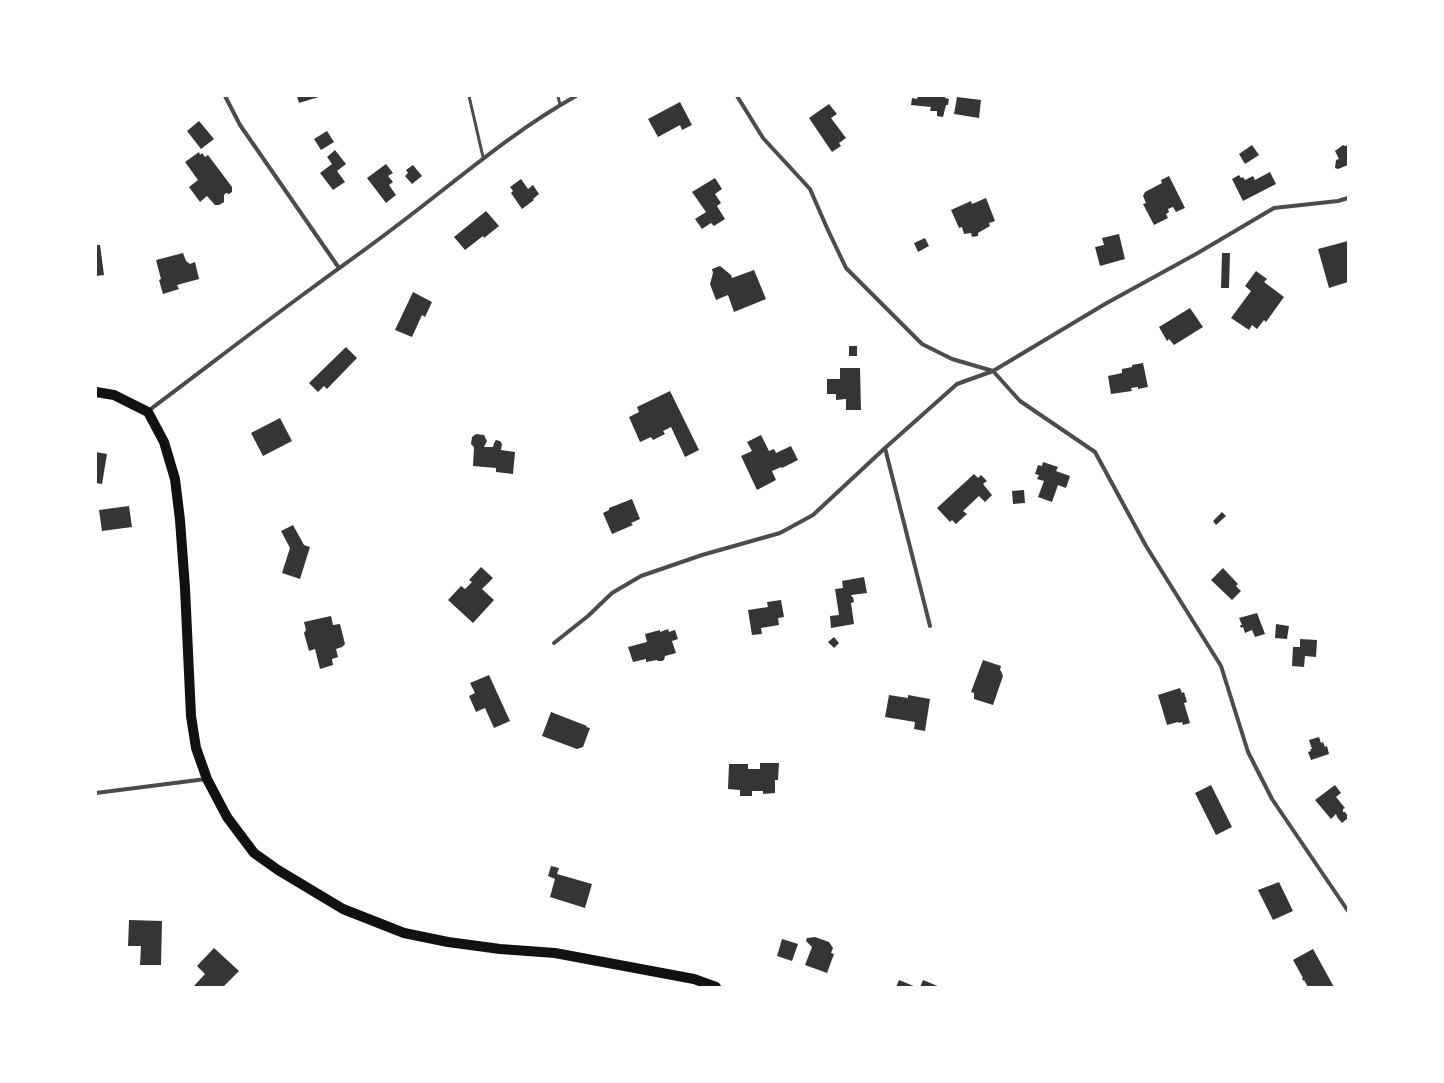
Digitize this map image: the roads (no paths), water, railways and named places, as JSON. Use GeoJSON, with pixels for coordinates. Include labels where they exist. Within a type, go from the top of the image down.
{"type":"FeatureCollection","features":[{"type":"Feature","properties":{"kind":"main road"},"geometry":{"type":"LineString","coordinates":[[96,392],[114,395],[148,412],[164,442],[175,479],[185,588],[191,716],[196,748],[207,779],[227,818],[254,852],[278,870],[343,909],[404,933],[448,942],[493,948],[555,953],[694,979],[716,987]]}},
{"type":"Feature","properties":{"kind":"street"},"geometry":{"type":"LineString","coordinates":[[225,96],[240,125],[339,268]]}},
{"type":"Feature","properties":{"kind":"street"},"geometry":{"type":"LineString","coordinates":[[148,412],[443,191],[483,157],[522,129],[576,96]]}},
{"type":"Feature","properties":{"kind":"street"},"geometry":{"type":"LineString","coordinates":[[737,96],[763,138],[810,189],[846,268],[922,344],[952,359],[993,371],[1020,400],[1095,452],[1146,546],[1221,666],[1248,752],[1272,799],[1348,911]]}},
{"type":"Feature","properties":{"kind":"street"},"geometry":{"type":"LineString","coordinates":[[554,643],[588,616],[612,593],[642,576],[669,565],[780,533],[813,515],[884,448],[957,384],[993,371],[1105,304],[1196,254],[1274,208],[1338,201],[1348,198]]}},
{"type":"Feature","properties":{"kind":"street"},"geometry":{"type":"LineString","coordinates":[[884,448],[930,626]]}},
{"type":"Feature","properties":{"kind":"street"},"geometry":{"type":"LineString","coordinates":[[96,793],[207,779]]}},
{"type":"Feature","properties":{"kind":"lane"},"geometry":{"type":"LineString","coordinates":[[469,96],[483,157]]}},
{"type":"Feature","properties":{"kind":"lane"},"geometry":{"type":"LineString","coordinates":[[558,96],[560,105]]}}]}
